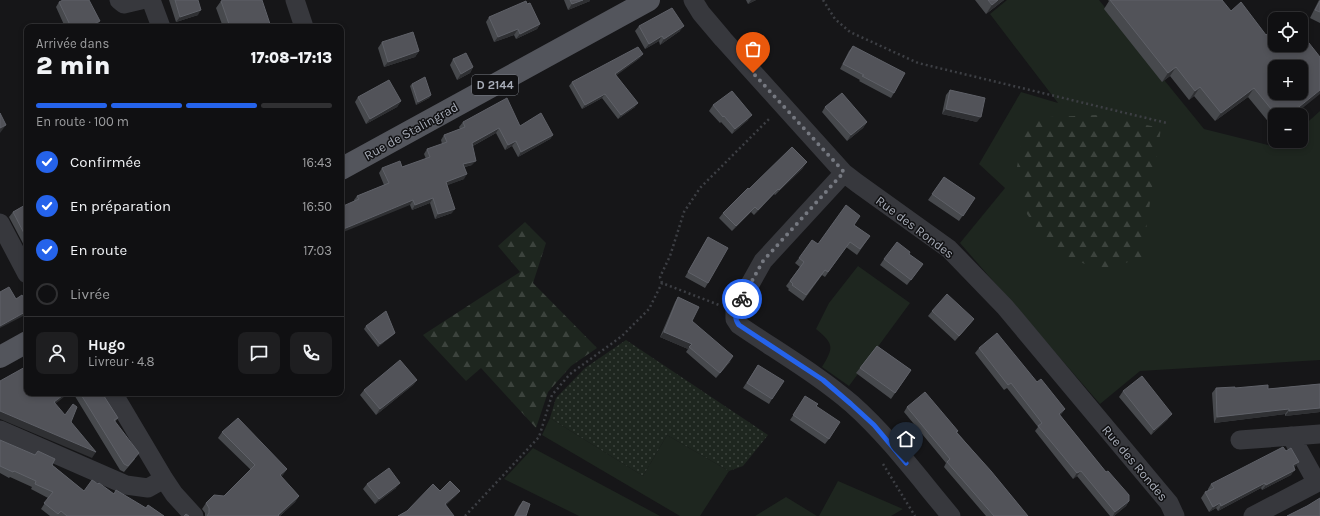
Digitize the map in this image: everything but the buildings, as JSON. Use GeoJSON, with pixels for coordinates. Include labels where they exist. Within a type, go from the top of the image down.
{"type":"FeatureCollection","features":[{"type":"Feature","properties":{"kind":"main road","name":"Rue de Stalingrad"},"geometry":{"type":"LineString","coordinates":[[344,165],[650,0]]}},
{"type":"Feature","properties":{"kind":"main road"},"geometry":{"type":"LineString","coordinates":[[0,358],[24,344]]}},
{"type":"Feature","properties":{"kind":"street"},"geometry":{"type":"LineString","coordinates":[[119,0],[124,4],[142,0]]}},
{"type":"Feature","properties":{"kind":"street"},"geometry":{"type":"LineString","coordinates":[[152,0],[160,24]]}},
{"type":"Feature","properties":{"kind":"street"},"geometry":{"type":"LineString","coordinates":[[295,0],[303,24]]}},
{"type":"Feature","properties":{"kind":"street","name":"Rue des Rondes"},"geometry":{"type":"LineString","coordinates":[[693,0],[701,13],[723,39],[844,172],[949,249],[1000,302],[1169,503],[1175,516]]}},
{"type":"Feature","properties":{"kind":"street"},"geometry":{"type":"LineString","coordinates":[[844,172],[763,261],[736,311],[735,319],[739,325],[823,380],[851,404],[874,425],[951,516]]}},
{"type":"Feature","properties":{"kind":"street"},"geometry":{"type":"LineString","coordinates":[[0,223],[24,268]]}},
{"type":"Feature","properties":{"kind":"street"},"geometry":{"type":"LineString","coordinates":[[115,396],[164,479],[174,494],[194,516]]}},
{"type":"Feature","properties":{"kind":"street"},"geometry":{"type":"LineString","coordinates":[[0,430],[126,485],[148,488],[164,479]]}},
{"type":"Feature","properties":{"kind":"street"},"geometry":{"type":"LineString","coordinates":[[1240,440],[1320,434]]}},
{"type":"Feature","properties":{"kind":"street"},"geometry":{"type":"LineString","coordinates":[[1252,516],[1318,482],[1291,436]]}},
{"type":"Feature","properties":{"kind":"path"},"geometry":{"type":"LineString","coordinates":[[823,0],[835,19],[850,32],[918,63],[1167,123]]}},
{"type":"Feature","properties":{"kind":"path"},"geometry":{"type":"LineString","coordinates":[[465,516],[539,437],[552,395],[570,374],[622,336],[649,309],[662,283],[660,277],[670,256],[684,212],[700,188],[783,106]]}},
{"type":"Feature","properties":{"kind":"path"},"geometry":{"type":"LineString","coordinates":[[662,283],[736,311]]}},
{"type":"Feature","properties":{"kind":"green space"},"geometry":{"type":"Polygon","coordinates":[[[1007,0],[1099,0],[1204,129],[1268,145],[1268,148],[1308,148],[1308,122],[1320,111],[1320,360],[1140,371],[1100,404],[960,243],[1005,188],[979,164],[1021,92],[1058,103],[990,14],[1007,0]]]}},
{"type":"Feature","properties":{"kind":"green space"},"geometry":{"type":"Polygon","coordinates":[[[1097,115],[1161,128],[1142,257],[1103,271],[1052,251],[1027,214],[1017,167],[1026,118],[1097,115]]]}},
{"type":"Feature","properties":{"kind":"green space"},"geometry":{"type":"Polygon","coordinates":[[[525,222],[546,243],[533,283],[597,348],[571,366],[548,392],[536,428],[481,368],[466,381],[423,335],[520,272],[498,246],[525,222]]]}},
{"type":"Feature","properties":{"kind":"green space"},"geometry":{"type":"Polygon","coordinates":[[[858,266],[910,303],[849,386],[822,367],[829,355],[830,346],[826,338],[816,329],[829,303],[858,266]]]}},
{"type":"Feature","properties":{"kind":"green space"},"geometry":{"type":"Polygon","coordinates":[[[626,340],[768,435],[743,466],[729,471],[667,435],[643,476],[550,418],[556,398],[585,368],[626,340]]]}},
{"type":"Feature","properties":{"kind":"green space"},"geometry":{"type":"Polygon","coordinates":[[[550,418],[643,476],[667,435],[729,471],[700,516],[680,516],[542,435],[550,418]]]}},
{"type":"Feature","properties":{"kind":"green space"},"geometry":{"type":"Polygon","coordinates":[[[533,448],[660,516],[579,516],[504,479],[533,448]]]}},
{"type":"Feature","properties":{"kind":"green space"},"geometry":{"type":"Polygon","coordinates":[[[838,481],[903,509],[891,516],[819,516],[838,481]]]}},
{"type":"Feature","properties":{"kind":"green space"},"geometry":{"type":"Polygon","coordinates":[[[786,497],[817,516],[755,516],[786,497]]]}},
{"type":"Feature","properties":{"kind":"way so far"},"geometry":{"type":"LineString","coordinates":[[742,299],[763,261],[832,187],[844,172],[753,73]]}},
{"type":"Feature","properties":{"kind":"route"},"geometry":{"type":"LineString","coordinates":[[742,299],[736,311],[735,319],[739,325],[778,352],[823,380],[874,425],[906,463]]}}]}
